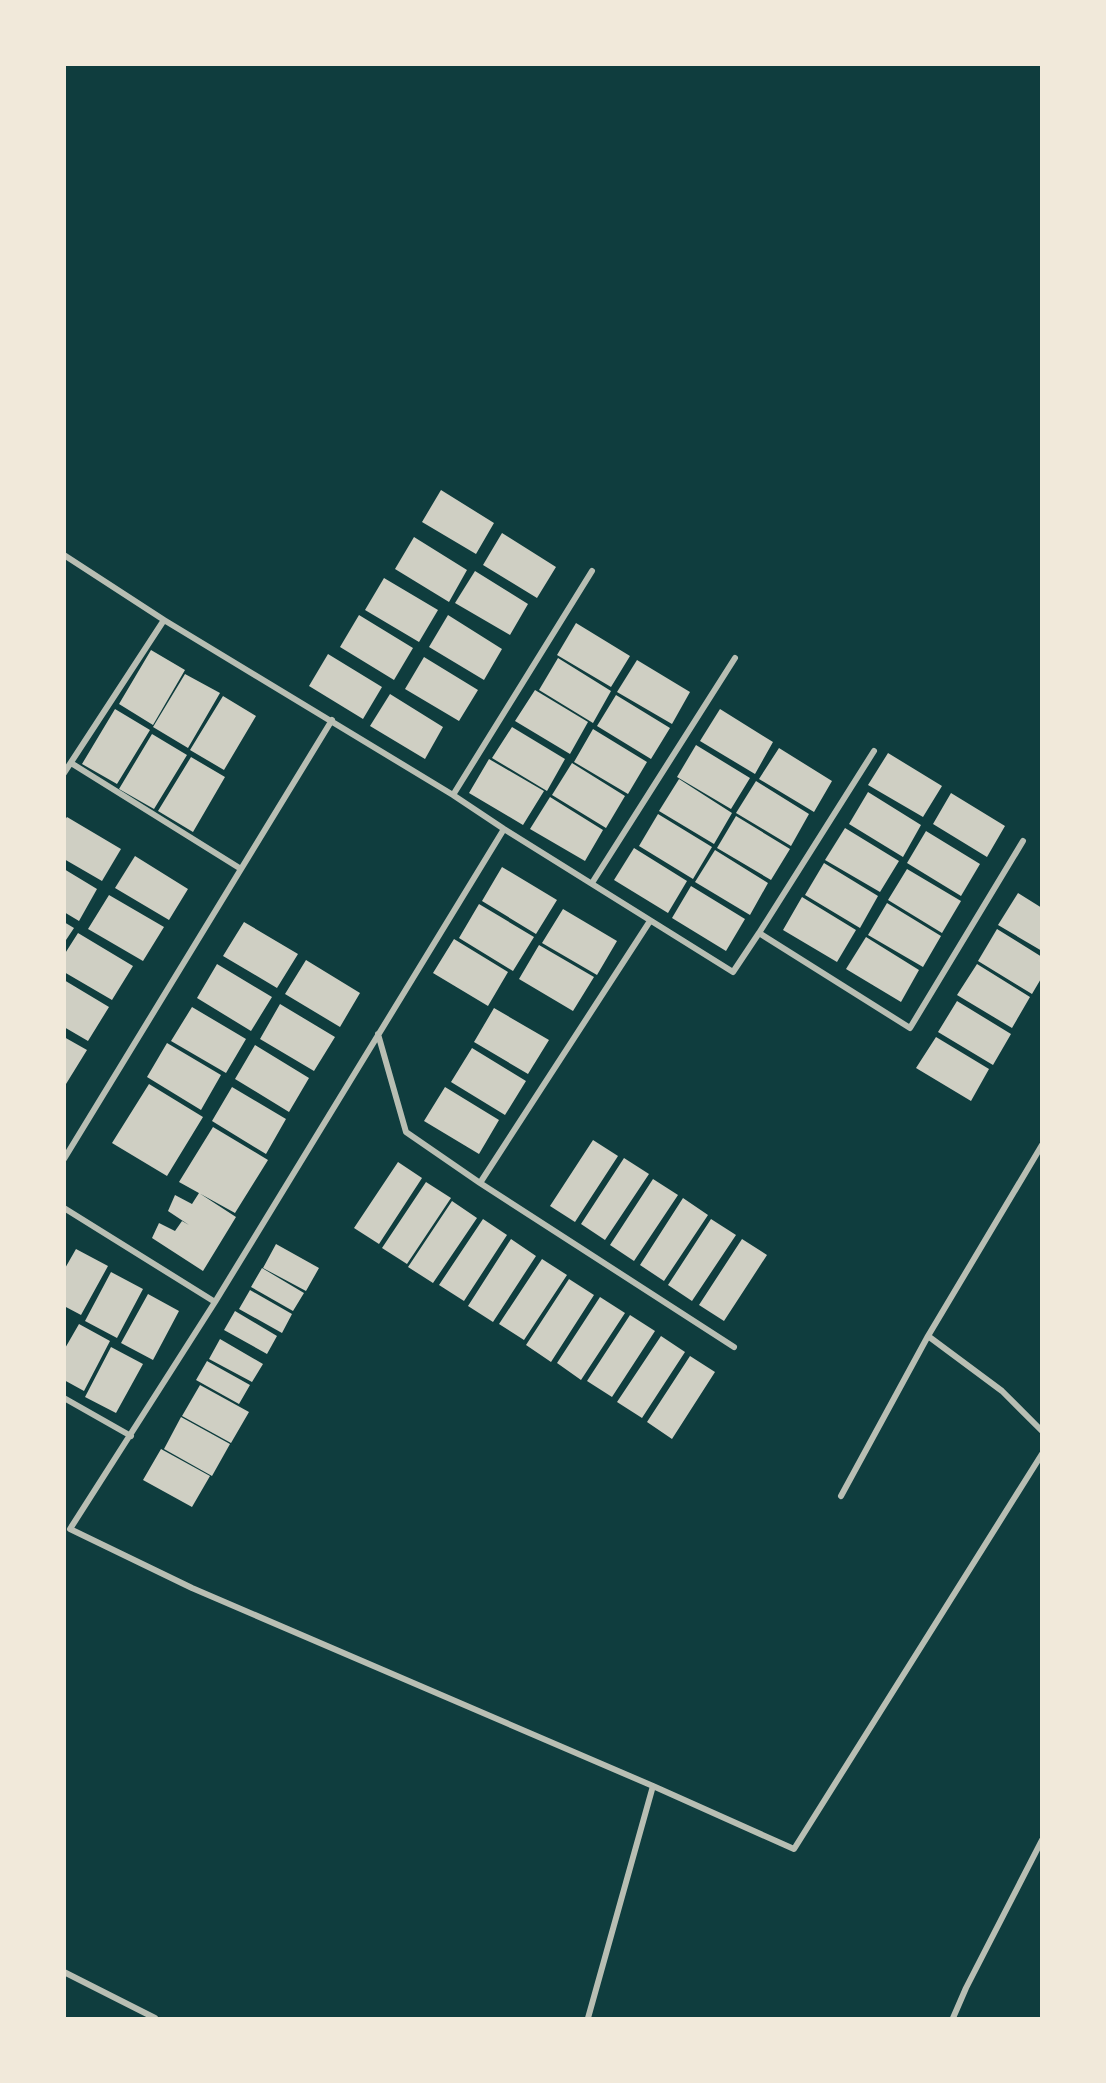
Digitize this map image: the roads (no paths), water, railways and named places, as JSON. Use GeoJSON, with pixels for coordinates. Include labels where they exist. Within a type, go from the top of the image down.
{"type":"FeatureCollection","features":[{"type":"Feature","properties":{"kind":"street"},"geometry":{"type":"LineString","coordinates":[[64,555],[164,620],[332,720],[733,972],[874,751]]}},
{"type":"Feature","properties":{"kind":"street"},"geometry":{"type":"LineString","coordinates":[[453,795],[592,571]]}},
{"type":"Feature","properties":{"kind":"street"},"geometry":{"type":"LineString","coordinates":[[64,774],[164,620]]}},
{"type":"Feature","properties":{"kind":"street"},"geometry":{"type":"LineString","coordinates":[[592,883],[735,658]]}},
{"type":"Feature","properties":{"kind":"street"},"geometry":{"type":"LineString","coordinates":[[64,1159],[332,720]]}},
{"type":"Feature","properties":{"kind":"street"},"geometry":{"type":"LineString","coordinates":[[71,763],[241,869]]}},
{"type":"Feature","properties":{"kind":"street"},"geometry":{"type":"LineString","coordinates":[[504,829],[215,1302],[131,1436],[67,1527],[192,1588],[654,1786],[794,1849],[1041,1454]]}},
{"type":"Feature","properties":{"kind":"street"},"geometry":{"type":"LineString","coordinates":[[759,933],[910,1028],[1023,841]]}},
{"type":"Feature","properties":{"kind":"street"},"geometry":{"type":"LineString","coordinates":[[480,1183],[650,921]]}},
{"type":"Feature","properties":{"kind":"street"},"geometry":{"type":"LineString","coordinates":[[378,1034],[406,1132],[480,1183],[735,1347]]}},
{"type":"Feature","properties":{"kind":"street"},"geometry":{"type":"LineString","coordinates":[[841,1496],[928,1336],[1041,1145]]}},
{"type":"Feature","properties":{"kind":"street"},"geometry":{"type":"LineString","coordinates":[[64,1208],[215,1302]]}},
{"type":"Feature","properties":{"kind":"street"},"geometry":{"type":"LineString","coordinates":[[928,1336],[1002,1391],[1041,1431]]}},
{"type":"Feature","properties":{"kind":"street"},"geometry":{"type":"LineString","coordinates":[[64,1398],[131,1436]]}},
{"type":"Feature","properties":{"kind":"street"},"geometry":{"type":"LineString","coordinates":[[588,2019],[654,1786]]}},
{"type":"Feature","properties":{"kind":"street"},"geometry":{"type":"LineString","coordinates":[[953,2019],[966,1988],[1041,1840]]}},
{"type":"Feature","properties":{"kind":"street"},"geometry":{"type":"LineString","coordinates":[[64,1972],[155,2019]]}}]}
